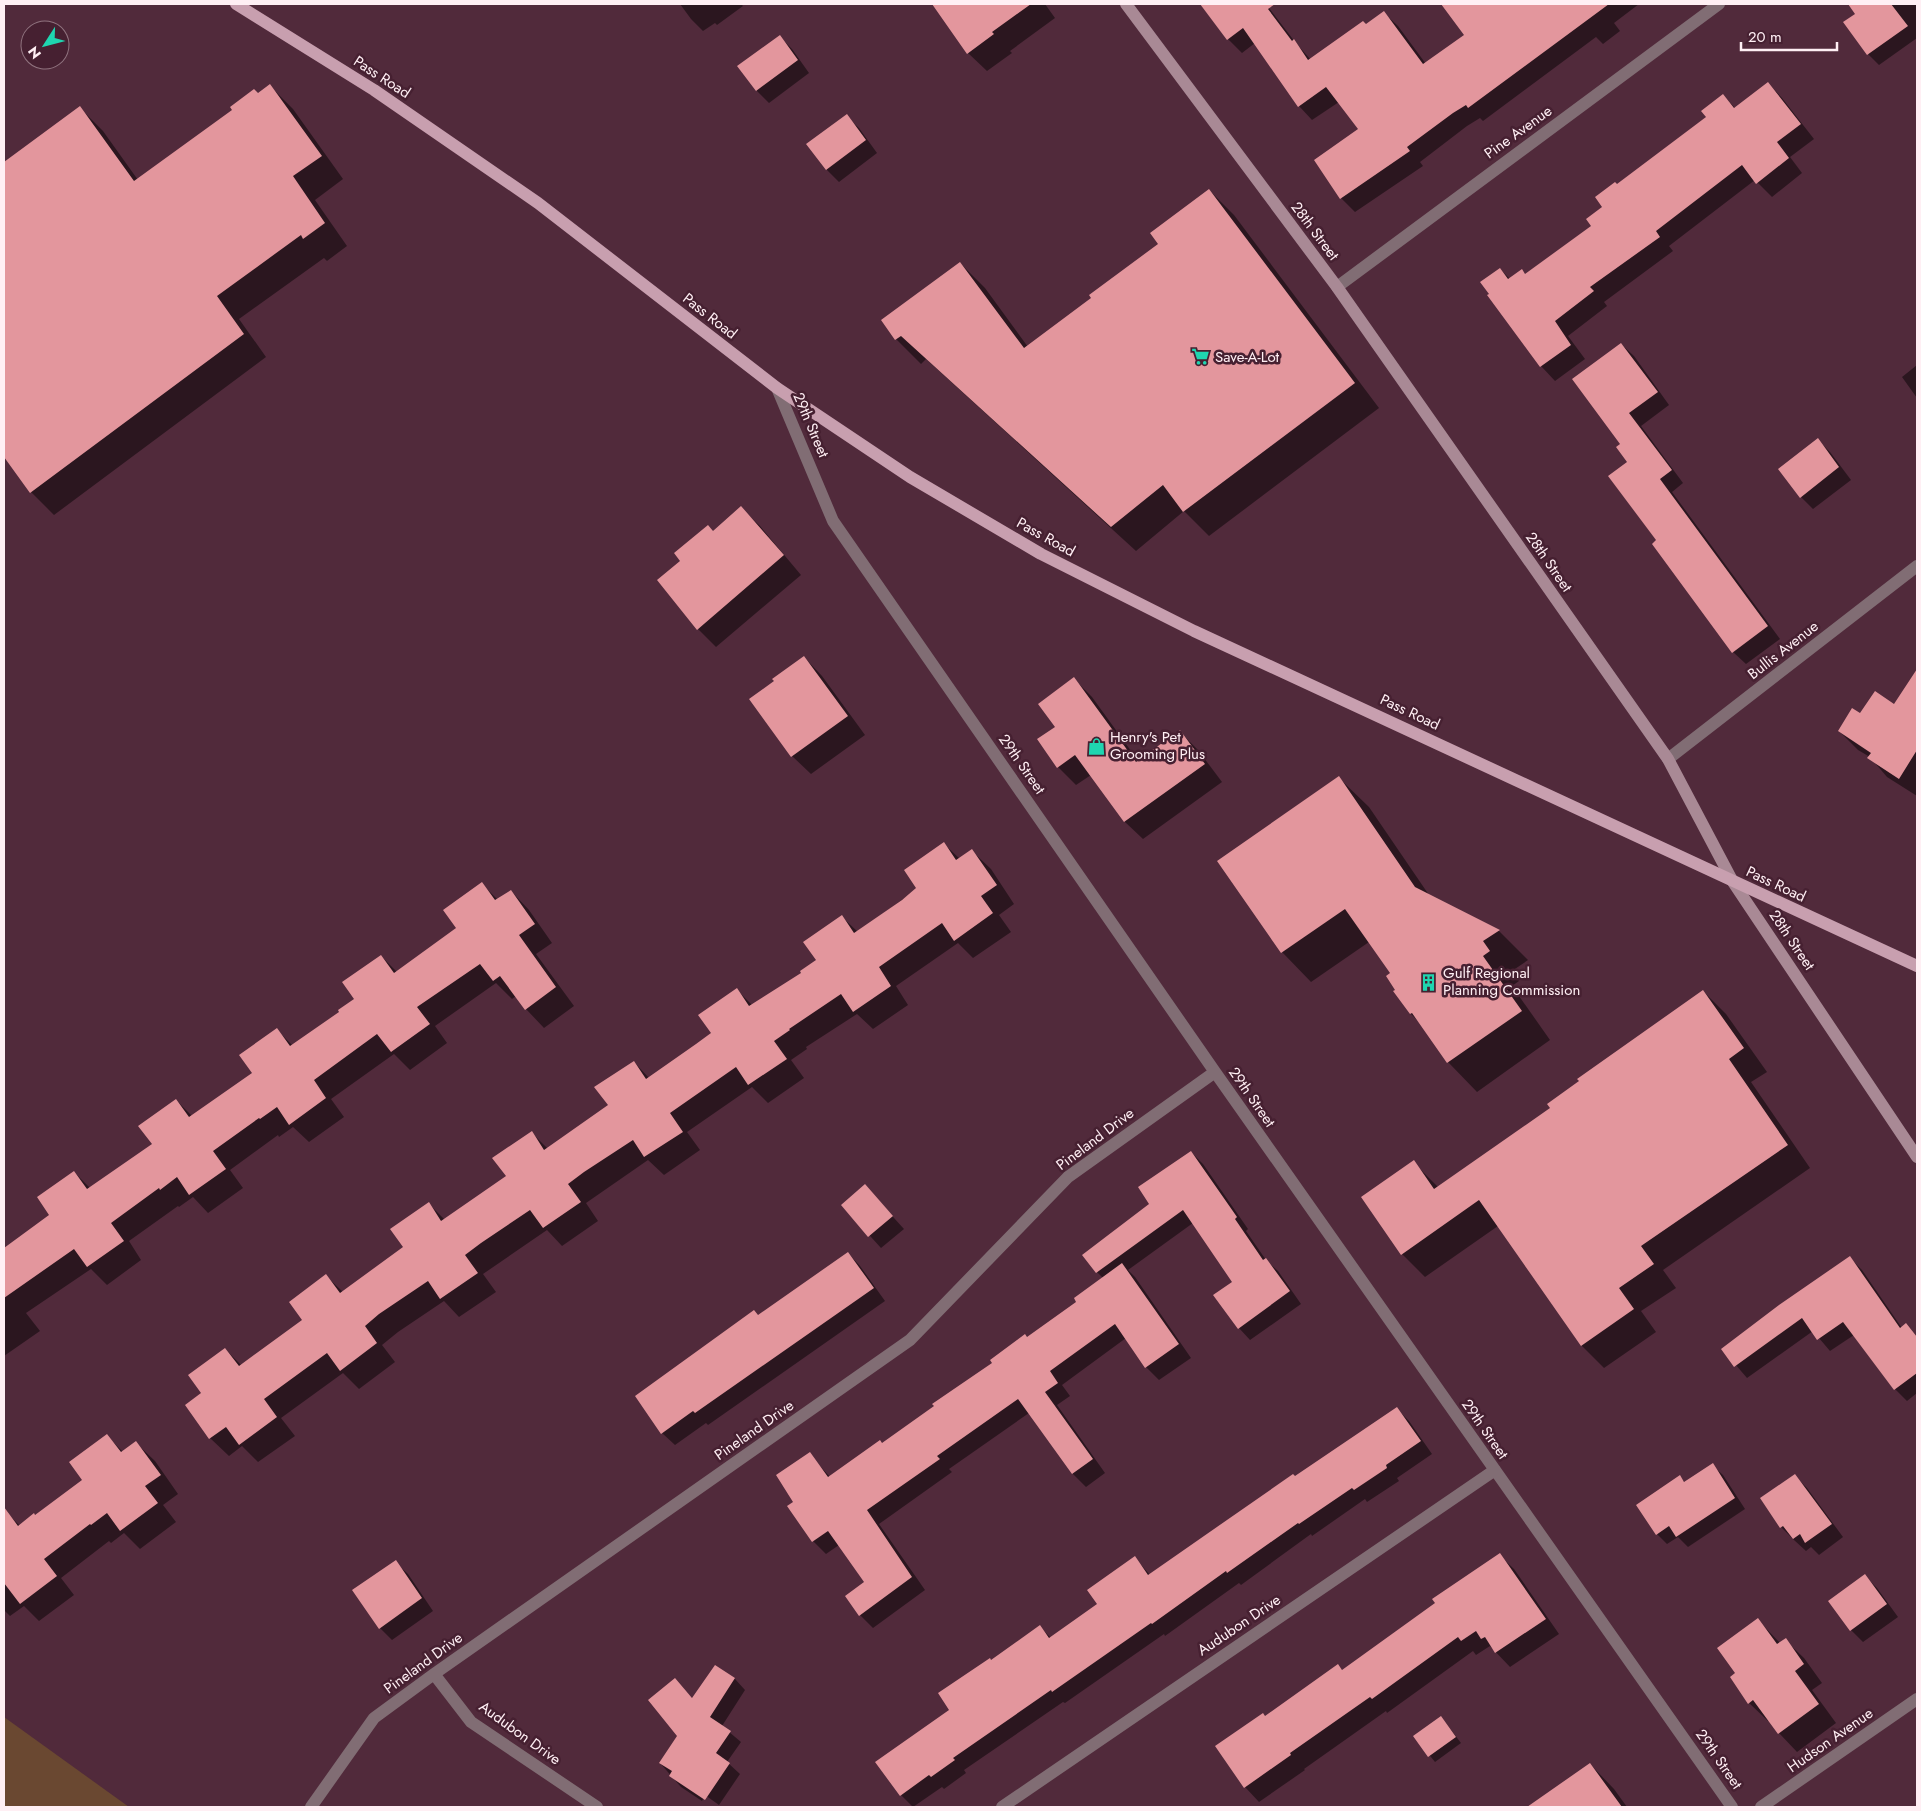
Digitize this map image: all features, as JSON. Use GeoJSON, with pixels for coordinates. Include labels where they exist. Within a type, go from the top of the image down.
{"type":"FeatureCollection","features":[{"type":"Feature","properties":{"kind":"main road","name":"Pass Road"},"geometry":{"type":"LineString","coordinates":[[236,4],[374,90],[538,203],[778,388],[910,477],[1041,554],[1194,631],[1917,966]]}},
{"type":"Feature","properties":{"kind":"street","name":"28th Street"},"geometry":{"type":"LineString","coordinates":[[1126,4],[1336,287],[1668,759],[1733,882],[1917,1157]]}},
{"type":"Feature","properties":{"kind":"street","name":"Pine Avenue"},"geometry":{"type":"LineString","coordinates":[[1336,287],[1719,4]]}},
{"type":"Feature","properties":{"kind":"street","name":"29th Street"},"geometry":{"type":"LineString","coordinates":[[778,388],[833,521],[1215,1072],[1732,1807]]}},
{"type":"Feature","properties":{"kind":"street","name":"Bullis Avenue"},"geometry":{"type":"LineString","coordinates":[[1668,759],[1917,566]]}},
{"type":"Feature","properties":{"kind":"street","name":"Pineland Drive"},"geometry":{"type":"LineString","coordinates":[[311,1807],[374,1718],[910,1340],[1068,1177],[1215,1072]]}},
{"type":"Feature","properties":{"kind":"street","name":"Audubon Drive"},"geometry":{"type":"LineString","coordinates":[[1002,1807],[1495,1470]]}},
{"type":"Feature","properties":{"kind":"street","name":"Audubon Drive"},"geometry":{"type":"LineString","coordinates":[[434,1674],[471,1722],[597,1807]]}},
{"type":"Feature","properties":{"kind":"street","name":"Hudson Avenue"},"geometry":{"type":"LineString","coordinates":[[1761,1807],[1917,1699]]}},
{"type":"Feature","properties":{"kind":"shaded area"},"geometry":{"type":"Polygon","coordinates":[[[4,1717],[129,1807],[4,1807],[4,1717]]]}},
{"type":"Feature","properties":{"kind":"building"},"geometry":{"type":"Polygon","coordinates":[[[932,4],[1031,4],[992,32],[994,34],[967,54],[932,4]]]}},
{"type":"Feature","properties":{"kind":"building"},"geometry":{"type":"Polygon","coordinates":[[[1200,4],[1275,4],[1268,9],[1292,41],[1294,39],[1308,60],[1363,21],[1366,24],[1384,11],[1423,64],[1464,35],[1441,4],[1609,4],[1468,108],[1466,105],[1453,113],[1407,147],[1410,151],[1340,199],[1314,160],[1358,129],[1326,87],[1298,107],[1243,28],[1227,40],[1200,4]]]}},
{"type":"Feature","properties":{"kind":"building"},"geometry":{"type":"Polygon","coordinates":[[[1848,4],[1891,4],[1908,26],[1867,55],[1843,22],[1855,14],[1848,4]]]}},
{"type":"Feature","properties":{"kind":"building"},"geometry":{"type":"Polygon","coordinates":[[[780,35],[798,60],[756,91],[737,66],[780,35]]]}},
{"type":"Feature","properties":{"kind":"building"},"geometry":{"type":"Polygon","coordinates":[[[1768,82],[1801,124],[1777,142],[1789,158],[1756,184],[1742,165],[1656,231],[1660,237],[1590,287],[1594,291],[1555,321],[1571,345],[1540,367],[1487,295],[1489,294],[1480,282],[1500,268],[1508,279],[1522,269],[1525,274],[1591,226],[1586,219],[1602,207],[1595,197],[1615,182],[1617,184],[1706,117],[1701,111],[1723,94],[1734,108],[1768,82]]]}},
{"type":"Feature","properties":{"kind":"building"},"geometry":{"type":"Polygon","coordinates":[[[270,84],[322,156],[293,176],[325,223],[303,239],[301,235],[217,296],[244,334],[30,493],[4,457],[4,162],[80,106],[134,181],[232,110],[230,107],[254,89],[258,93],[270,84]]]}},
{"type":"Feature","properties":{"kind":"building"},"geometry":{"type":"Polygon","coordinates":[[[847,114],[866,140],[826,170],[806,144],[847,114]]]}},
{"type":"Feature","properties":{"kind":"building","name":"Save-A-Lot"},"geometry":{"type":"Polygon","coordinates":[[[1209,189],[1355,383],[1183,512],[1163,485],[1111,527],[901,336],[895,340],[881,320],[960,262],[1024,348],[1091,298],[1089,295],[1158,244],[1150,233],[1209,189]]]}},
{"type":"Feature","properties":{"kind":"building"},"geometry":{"type":"Polygon","coordinates":[[[1621,343],[1658,392],[1629,413],[1672,470],[1660,479],[1768,626],[1732,653],[1652,544],[1656,540],[1608,476],[1627,462],[1616,447],[1620,444],[1572,379],[1621,343]]]}},
{"type":"Feature","properties":{"kind":"building"},"geometry":{"type":"Polygon","coordinates":[[[1818,438],[1839,467],[1800,498],[1778,469],[1818,438]]]}},
{"type":"Feature","properties":{"kind":"building"},"geometry":{"type":"Polygon","coordinates":[[[741,506],[784,555],[697,630],[657,580],[680,561],[674,553],[708,525],[713,531],[741,506]]]}},
{"type":"Feature","properties":{"kind":"building"},"geometry":{"type":"Polygon","coordinates":[[[804,656],[848,716],[791,757],[749,699],[774,681],[772,679],[804,656]]]}},
{"type":"Feature","properties":{"kind":"building"},"geometry":{"type":"Polygon","coordinates":[[[1917,669],[1917,750],[1899,779],[1867,758],[1871,753],[1838,731],[1852,708],[1860,713],[1875,691],[1894,704],[1917,669]]]}},
{"type":"Feature","properties":{"kind":"building","name":"Henry's Pet Grooming Plus"},"geometry":{"type":"Polygon","coordinates":[[[1074,677],[1136,762],[1180,730],[1205,764],[1124,822],[1075,755],[1057,768],[1037,739],[1055,727],[1038,704],[1074,677]]]}},
{"type":"Feature","properties":{"kind":"building"},"geometry":{"type":"Polygon","coordinates":[[[1339,776],[1415,887],[1500,930],[1483,941],[1490,951],[1483,956],[1522,1011],[1447,1063],[1412,1013],[1410,1014],[1393,991],[1395,990],[1386,976],[1390,973],[1345,909],[1281,953],[1217,861],[1339,776]]]}},
{"type":"Feature","properties":{"kind":"building"},"geometry":{"type":"Polygon","coordinates":[[[944,842],[956,860],[972,849],[997,885],[981,896],[993,913],[954,941],[942,923],[879,967],[891,986],[853,1012],[841,994],[789,1029],[774,1041],[787,1059],[748,1085],[736,1067],[670,1113],[683,1132],[644,1157],[633,1140],[584,1172],[568,1184],[581,1202],[543,1228],[530,1210],[481,1243],[465,1255],[478,1273],[440,1299],[428,1281],[379,1314],[365,1326],[377,1343],[340,1371],[327,1353],[264,1399],[277,1417],[239,1445],[226,1427],[209,1439],[185,1405],[201,1393],[188,1375],[225,1348],[239,1366],[302,1320],[289,1302],[326,1274],[340,1293],[403,1247],[390,1229],[429,1202],[441,1221],[506,1176],[492,1158],[532,1131],[544,1150],[608,1105],[594,1087],[634,1061],[646,1079],[696,1044],[711,1033],[698,1015],[737,988],[749,1006],[801,973],[800,971],[816,960],[803,942],[842,915],[854,933],[902,900],[916,888],[904,870],[944,842]]]}},
{"type":"Feature","properties":{"kind":"building"},"geometry":{"type":"Polygon","coordinates":[[[482,882],[495,900],[511,890],[535,924],[519,935],[556,987],[525,1010],[500,976],[493,981],[480,964],[417,1007],[430,1024],[391,1052],[377,1034],[314,1080],[326,1098],[289,1125],[277,1107],[213,1151],[226,1169],[189,1195],[177,1177],[111,1223],[124,1241],[87,1267],[74,1249],[4,1298],[4,1248],[49,1215],[37,1197],[74,1171],[87,1189],[152,1144],[138,1126],[176,1099],[189,1117],[252,1073],[239,1055],[277,1028],[290,1046],[339,1012],[338,1010],[354,999],[342,982],[381,955],[394,973],[456,928],[443,910],[482,882]]]}},
{"type":"Feature","properties":{"kind":"building"},"geometry":{"type":"Polygon","coordinates":[[[1703,990],[1744,1048],[1729,1059],[1788,1145],[1641,1246],[1654,1264],[1619,1288],[1634,1309],[1581,1346],[1479,1200],[1401,1255],[1361,1197],[1414,1160],[1434,1189],[1550,1108],[1547,1104],[1579,1081],[1577,1079],[1703,990]]]}},
{"type":"Feature","properties":{"kind":"building"},"geometry":{"type":"Polygon","coordinates":[[[1191,1151],[1237,1217],[1235,1219],[1263,1260],[1266,1258],[1290,1291],[1238,1329],[1213,1295],[1232,1282],[1183,1210],[1096,1273],[1082,1255],[1149,1204],[1138,1187],[1191,1151]]]}},
{"type":"Feature","properties":{"kind":"building"},"geometry":{"type":"Polygon","coordinates":[[[865,1184],[893,1216],[868,1237],[841,1205],[865,1184]]]}},
{"type":"Feature","properties":{"kind":"building"},"geometry":{"type":"Polygon","coordinates":[[[848,1252],[874,1288],[695,1413],[693,1411],[661,1434],[635,1396],[754,1310],[758,1315],[848,1252]]]}},
{"type":"Feature","properties":{"kind":"building"},"geometry":{"type":"Polygon","coordinates":[[[1850,1256],[1900,1328],[1906,1323],[1917,1337],[1917,1373],[1894,1390],[1843,1322],[1817,1340],[1802,1318],[1734,1367],[1721,1349],[1779,1305],[1850,1256]]]}},
{"type":"Feature","properties":{"kind":"building"},"geometry":{"type":"Polygon","coordinates":[[[1122,1263],[1179,1344],[1145,1368],[1115,1324],[1050,1371],[1058,1383],[1045,1392],[1093,1459],[1072,1474],[1018,1399],[937,1456],[940,1459],[867,1510],[912,1577],[859,1616],[845,1596],[864,1582],[828,1531],[812,1542],[787,1506],[793,1502],[776,1475],[810,1452],[828,1477],[880,1440],[882,1443],[934,1406],[932,1404],[992,1363],[990,1360],[1025,1334],[1027,1337],[1076,1302],[1074,1298],[1122,1263]]]}},
{"type":"Feature","properties":{"kind":"building"},"geometry":{"type":"Polygon","coordinates":[[[1397,1407],[1421,1441],[1386,1465],[1387,1468],[1298,1523],[1227,1573],[1226,1571],[1152,1624],[1052,1692],[1051,1690],[953,1758],[955,1760],[931,1777],[929,1775],[900,1796],[875,1762],[949,1710],[938,1693],[990,1658],[991,1660],[1040,1625],[1049,1638],[1097,1604],[1087,1590],[1135,1556],[1148,1575],[1293,1474],[1295,1476],[1397,1407]]]}},
{"type":"Feature","properties":{"kind":"building"},"geometry":{"type":"Polygon","coordinates":[[[107,1434],[121,1452],[136,1441],[161,1475],[145,1486],[158,1503],[120,1531],[107,1513],[90,1524],[44,1559],[57,1576],[20,1604],[4,1583],[4,1507],[18,1526],[34,1513],[35,1515],[82,1480],[69,1462],[107,1434]]]}},
{"type":"Feature","properties":{"kind":"building"},"geometry":{"type":"Polygon","coordinates":[[[1713,1463],[1735,1498],[1676,1537],[1669,1526],[1656,1535],[1636,1505],[1680,1475],[1684,1482],[1713,1463]]]}},
{"type":"Feature","properties":{"kind":"building"},"geometry":{"type":"Polygon","coordinates":[[[1795,1474],[1832,1524],[1805,1543],[1800,1534],[1793,1539],[1783,1526],[1780,1528],[1760,1498],[1795,1474]]]}},
{"type":"Feature","properties":{"kind":"building"},"geometry":{"type":"Polygon","coordinates":[[[1500,1553],[1546,1619],[1495,1653],[1485,1637],[1481,1639],[1476,1631],[1461,1641],[1458,1637],[1372,1699],[1370,1697],[1290,1753],[1291,1755],[1244,1788],[1215,1746],[1263,1713],[1265,1716],[1338,1664],[1342,1670],[1435,1603],[1432,1599],[1500,1553]]]}},
{"type":"Feature","properties":{"kind":"building"},"geometry":{"type":"Polygon","coordinates":[[[396,1560],[422,1598],[379,1629],[352,1590],[396,1560]]]}},
{"type":"Feature","properties":{"kind":"building"},"geometry":{"type":"Polygon","coordinates":[[[1865,1574],[1887,1604],[1850,1631],[1828,1601],[1865,1574]]]}},
{"type":"Feature","properties":{"kind":"building"},"geometry":{"type":"Polygon","coordinates":[[[1758,1618],[1777,1644],[1786,1638],[1804,1664],[1795,1671],[1819,1704],[1778,1734],[1753,1700],[1748,1704],[1730,1677],[1735,1673],[1717,1648],[1758,1618]]]}},
{"type":"Feature","properties":{"kind":"building"},"geometry":{"type":"Polygon","coordinates":[[[715,1665],[735,1678],[710,1717],[731,1731],[716,1753],[730,1763],[705,1800],[669,1776],[672,1771],[659,1763],[677,1736],[648,1700],[675,1678],[692,1698],[715,1665]]]}},
{"type":"Feature","properties":{"kind":"building"},"geometry":{"type":"Polygon","coordinates":[[[1441,1716],[1456,1737],[1428,1757],[1413,1736],[1441,1716]]]}},
{"type":"Feature","properties":{"kind":"building"},"geometry":{"type":"Polygon","coordinates":[[[1590,1763],[1622,1807],[1527,1807],[1590,1763]]]}},
{"type":"Feature","properties":{"kind":"place","name":"Save-A-Lot"},"geometry":{"type":"Point","coordinates":[1201,357]}},
{"type":"Feature","properties":{"kind":"place","name":"Henry's Pet Grooming Plus"},"geometry":{"type":"Point","coordinates":[1096,746]}},
{"type":"Feature","properties":{"kind":"place","name":"Gulf Regional Planning Commission"},"geometry":{"type":"Point","coordinates":[1429,982]}}]}
